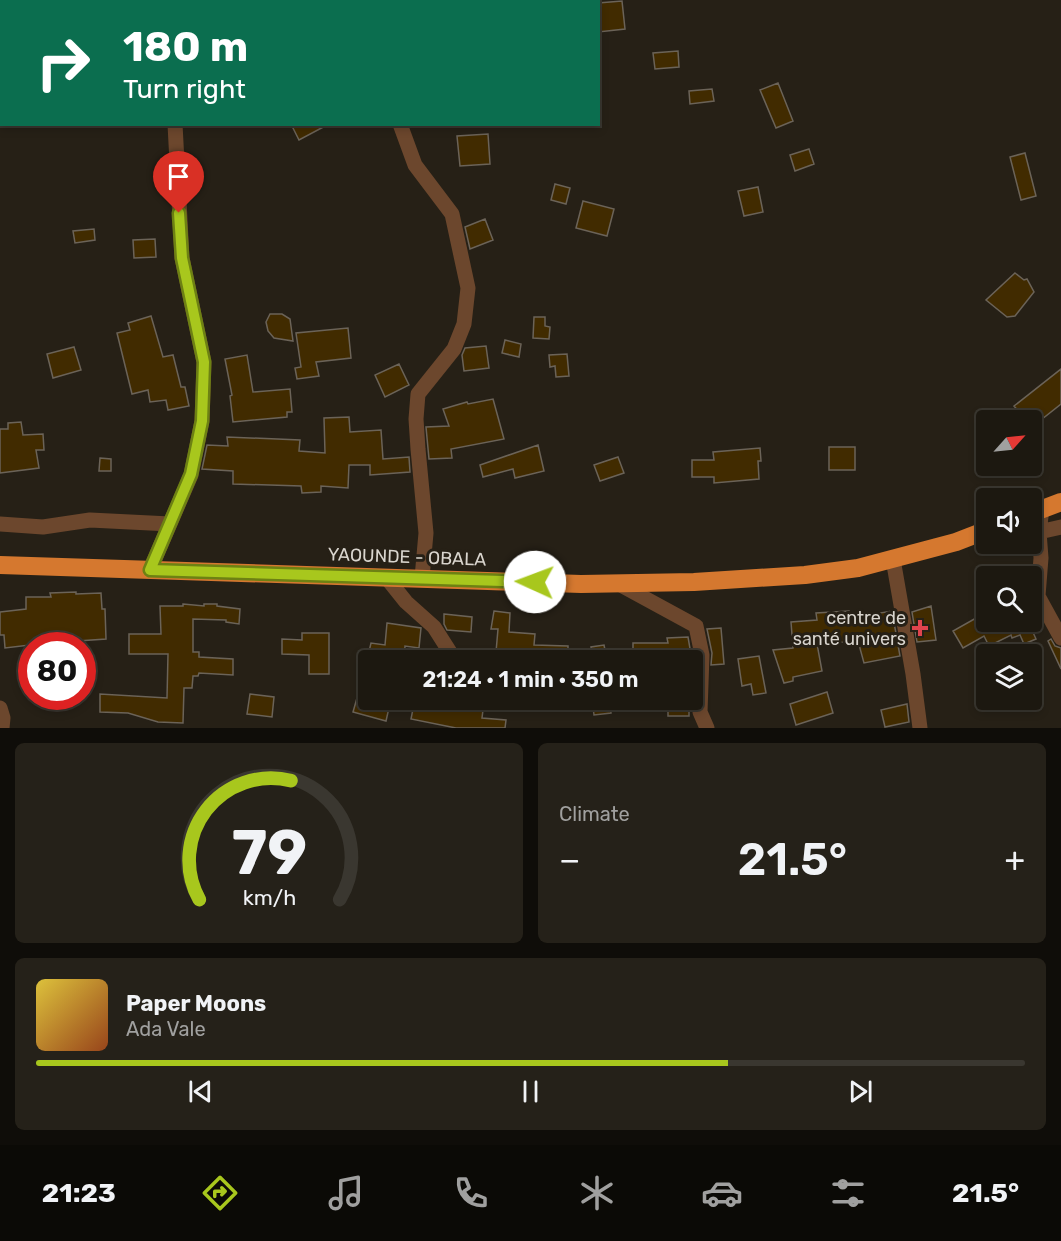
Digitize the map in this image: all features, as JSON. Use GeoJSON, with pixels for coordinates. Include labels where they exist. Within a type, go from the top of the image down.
{"type":"FeatureCollection","features":[{"type":"Feature","properties":{"kind":"highway"},"geometry":{"type":"LineString","coordinates":[[1042,509],[1061,502]]}},
{"type":"Feature","properties":{"kind":"highway","name":"YAOUNDE - OBALA"},"geometry":{"type":"LineString","coordinates":[[0,565],[617,584],[694,582],[805,575],[858,568],[956,542],[976,534]]}},
{"type":"Feature","properties":{"kind":"street"},"geometry":{"type":"LineString","coordinates":[[150,570],[191,474],[202,421],[204,362],[182,258],[175,126]]}},
{"type":"Feature","properties":{"kind":"street"},"geometry":{"type":"LineString","coordinates":[[401,126],[415,165],[452,214],[468,288],[464,324],[454,349],[418,394],[416,419],[426,533],[422,578]]}},
{"type":"Feature","properties":{"kind":"street"},"geometry":{"type":"LineString","coordinates":[[0,524],[43,527],[90,520],[170,525]]}},
{"type":"Feature","properties":{"kind":"street"},"geometry":{"type":"LineString","coordinates":[[1042,531],[1061,527]]}},
{"type":"Feature","properties":{"kind":"street"},"geometry":{"type":"LineString","coordinates":[[1041,554],[1038,597],[1061,638]]}},
{"type":"Feature","properties":{"kind":"street"},"geometry":{"type":"LineString","coordinates":[[893,559],[920,728]]}},
{"type":"Feature","properties":{"kind":"street"},"geometry":{"type":"LineString","coordinates":[[386,577],[406,602],[434,627],[449,650]]}},
{"type":"Feature","properties":{"kind":"street"},"geometry":{"type":"LineString","coordinates":[[617,584],[696,626],[702,655],[700,712],[707,728]]}},
{"type":"Feature","properties":{"kind":"street"},"geometry":{"type":"LineString","coordinates":[[0,708],[3,718],[2,728]]}},
{"type":"Feature","properties":{"kind":"building"},"geometry":{"type":"Polygon","coordinates":[[[622,1],[625,29],[600,32],[600,3],[622,1]]]}},
{"type":"Feature","properties":{"kind":"building"},"geometry":{"type":"Polygon","coordinates":[[[678,51],[679,67],[655,69],[653,53],[678,51]]]}},
{"type":"Feature","properties":{"kind":"building"},"geometry":{"type":"Polygon","coordinates":[[[778,83],[793,121],[776,128],[760,90],[778,83]]]}},
{"type":"Feature","properties":{"kind":"building"},"geometry":{"type":"Polygon","coordinates":[[[712,89],[714,101],[690,104],[689,91],[712,89]]]}},
{"type":"Feature","properties":{"kind":"building"},"geometry":{"type":"Polygon","coordinates":[[[292,126],[325,126],[299,140],[292,126]]]}},
{"type":"Feature","properties":{"kind":"building"},"geometry":{"type":"Polygon","coordinates":[[[488,134],[490,164],[460,166],[457,136],[488,134]]]}},
{"type":"Feature","properties":{"kind":"building"},"geometry":{"type":"Polygon","coordinates":[[[809,149],[814,164],[795,171],[790,155],[809,149]]]}},
{"type":"Feature","properties":{"kind":"building"},"geometry":{"type":"Polygon","coordinates":[[[1025,153],[1036,196],[1021,200],[1010,157],[1025,153]]]}},
{"type":"Feature","properties":{"kind":"building"},"geometry":{"type":"Polygon","coordinates":[[[555,184],[570,188],[566,204],[551,200],[555,184]]]}},
{"type":"Feature","properties":{"kind":"building"},"geometry":{"type":"Polygon","coordinates":[[[758,187],[763,212],[744,216],[738,191],[758,187]]]}},
{"type":"Feature","properties":{"kind":"building"},"geometry":{"type":"Polygon","coordinates":[[[583,201],[614,209],[607,236],[576,228],[583,201]]]}},
{"type":"Feature","properties":{"kind":"building"},"geometry":{"type":"Polygon","coordinates":[[[485,219],[493,240],[470,249],[465,227],[485,219]]]}},
{"type":"Feature","properties":{"kind":"building"},"geometry":{"type":"Polygon","coordinates":[[[94,229],[95,240],[75,243],[73,231],[94,229]]]}},
{"type":"Feature","properties":{"kind":"building"},"geometry":{"type":"Polygon","coordinates":[[[155,239],[156,257],[134,258],[133,240],[155,239]]]}},
{"type":"Feature","properties":{"kind":"building"},"geometry":{"type":"Polygon","coordinates":[[[1015,273],[1024,280],[1027,279],[1034,292],[1015,316],[1007,317],[986,300],[1015,273]]]}},
{"type":"Feature","properties":{"kind":"building"},"geometry":{"type":"Polygon","coordinates":[[[270,314],[282,314],[290,319],[293,341],[274,338],[268,331],[266,322],[270,314]]]}},
{"type":"Feature","properties":{"kind":"building"},"geometry":{"type":"Polygon","coordinates":[[[151,316],[163,357],[173,355],[181,387],[185,387],[189,406],[168,410],[166,400],[150,402],[148,390],[132,394],[117,333],[130,330],[128,323],[151,316]]]}},
{"type":"Feature","properties":{"kind":"building"},"geometry":{"type":"Polygon","coordinates":[[[534,317],[545,317],[545,326],[550,327],[549,339],[533,338],[534,317]]]}},
{"type":"Feature","properties":{"kind":"building"},"geometry":{"type":"Polygon","coordinates":[[[348,328],[351,358],[316,362],[319,376],[297,379],[295,368],[301,367],[296,333],[348,328]]]}},
{"type":"Feature","properties":{"kind":"building"},"geometry":{"type":"Polygon","coordinates":[[[505,340],[521,344],[519,357],[502,353],[505,340]]]}},
{"type":"Feature","properties":{"kind":"building"},"geometry":{"type":"Polygon","coordinates":[[[486,346],[489,368],[464,371],[462,355],[465,348],[486,346]]]}},
{"type":"Feature","properties":{"kind":"building"},"geometry":{"type":"Polygon","coordinates":[[[74,347],[81,370],[53,378],[47,354],[74,347]]]}},
{"type":"Feature","properties":{"kind":"building"},"geometry":{"type":"Polygon","coordinates":[[[567,354],[569,376],[556,377],[555,366],[550,367],[549,355],[567,354]]]}},
{"type":"Feature","properties":{"kind":"building"},"geometry":{"type":"Polygon","coordinates":[[[247,355],[253,392],[290,389],[292,412],[287,412],[287,417],[233,422],[230,396],[232,395],[225,359],[247,355]]]}},
{"type":"Feature","properties":{"kind":"building"},"geometry":{"type":"Polygon","coordinates":[[[399,364],[409,385],[385,397],[375,375],[399,364]]]}},
{"type":"Feature","properties":{"kind":"building"},"geometry":{"type":"Polygon","coordinates":[[[1061,369],[1061,404],[1042,419],[1042,410],[1017,410],[1014,406],[1061,369]]]}},
{"type":"Feature","properties":{"kind":"building"},"geometry":{"type":"Polygon","coordinates":[[[493,399],[504,439],[451,449],[452,458],[429,459],[426,427],[449,426],[443,409],[467,402],[468,404],[493,399]]]}},
{"type":"Feature","properties":{"kind":"building"},"geometry":{"type":"Polygon","coordinates":[[[349,417],[350,432],[381,430],[383,459],[409,457],[410,472],[370,475],[370,465],[349,465],[348,488],[321,486],[321,492],[302,493],[301,486],[233,484],[233,471],[202,469],[207,445],[228,446],[227,437],[300,440],[299,451],[325,453],[324,418],[349,417]]]}},
{"type":"Feature","properties":{"kind":"building"},"geometry":{"type":"Polygon","coordinates":[[[21,422],[23,435],[43,434],[44,450],[36,450],[39,468],[0,473],[0,429],[8,429],[8,423],[21,422]]]}},
{"type":"Feature","properties":{"kind":"building"},"geometry":{"type":"Polygon","coordinates":[[[538,445],[544,471],[515,478],[513,469],[483,477],[480,465],[538,445]]]}},
{"type":"Feature","properties":{"kind":"building"},"geometry":{"type":"Polygon","coordinates":[[[829,447],[855,447],[855,470],[829,470],[829,447]]]}},
{"type":"Feature","properties":{"kind":"building"},"geometry":{"type":"Polygon","coordinates":[[[760,448],[759,479],[714,483],[714,477],[692,477],[692,460],[714,460],[713,452],[760,448]]]}},
{"type":"Feature","properties":{"kind":"building"},"geometry":{"type":"Polygon","coordinates":[[[618,457],[624,473],[600,481],[594,465],[618,457]]]}},
{"type":"Feature","properties":{"kind":"building"},"geometry":{"type":"Polygon","coordinates":[[[100,458],[111,459],[111,471],[99,471],[100,458]]]}},
{"type":"Feature","properties":{"kind":"building"},"geometry":{"type":"Polygon","coordinates":[[[50,593],[101,593],[102,609],[105,609],[106,639],[96,640],[96,632],[18,632],[18,646],[5,648],[4,635],[0,635],[0,612],[26,609],[26,597],[51,597],[50,593]]]}},
{"type":"Feature","properties":{"kind":"building"},"geometry":{"type":"Polygon","coordinates":[[[183,604],[204,606],[204,604],[217,604],[217,606],[240,609],[239,624],[226,622],[226,620],[193,619],[193,652],[199,652],[199,657],[233,659],[233,675],[199,673],[198,676],[193,676],[192,688],[184,688],[183,723],[158,722],[128,713],[100,712],[100,694],[167,698],[168,654],[129,654],[129,634],[161,634],[160,606],[183,606],[183,604]]]}},
{"type":"Feature","properties":{"kind":"building"},"geometry":{"type":"Polygon","coordinates":[[[931,606],[936,640],[917,642],[912,612],[931,606]]]}},
{"type":"Feature","properties":{"kind":"building"},"geometry":{"type":"Polygon","coordinates":[[[494,611],[510,613],[509,632],[535,634],[534,645],[568,646],[568,650],[496,650],[498,629],[491,629],[494,611]]]}},
{"type":"Feature","properties":{"kind":"building"},"geometry":{"type":"Polygon","coordinates":[[[849,611],[850,618],[892,611],[900,656],[864,663],[858,641],[817,644],[822,671],[793,677],[793,681],[784,683],[773,650],[793,648],[791,622],[817,620],[816,613],[849,611]]]}},
{"type":"Feature","properties":{"kind":"building"},"geometry":{"type":"Polygon","coordinates":[[[444,614],[472,617],[471,632],[447,630],[444,624],[444,614]]]}},
{"type":"Feature","properties":{"kind":"building"},"geometry":{"type":"Polygon","coordinates":[[[976,618],[976,632],[1033,632],[1036,639],[1024,644],[1020,635],[1012,638],[1011,635],[993,644],[988,644],[984,636],[963,648],[953,631],[976,618]]]}},
{"type":"Feature","properties":{"kind":"building"},"geometry":{"type":"Polygon","coordinates":[[[387,623],[421,628],[419,648],[405,646],[405,650],[369,650],[371,643],[385,645],[387,623]]]}},
{"type":"Feature","properties":{"kind":"building"},"geometry":{"type":"Polygon","coordinates":[[[721,628],[724,664],[711,665],[712,653],[707,629],[721,628]]]}},
{"type":"Feature","properties":{"kind":"building"},"geometry":{"type":"Polygon","coordinates":[[[302,633],[329,633],[329,674],[309,674],[309,655],[282,654],[282,639],[302,640],[302,633]]]}},
{"type":"Feature","properties":{"kind":"building"},"geometry":{"type":"Polygon","coordinates":[[[688,637],[690,650],[633,650],[633,643],[668,643],[667,638],[688,637]]]}},
{"type":"Feature","properties":{"kind":"building"},"geometry":{"type":"Polygon","coordinates":[[[1051,639],[1055,646],[1061,648],[1061,669],[1048,641],[1051,639]]]}},
{"type":"Feature","properties":{"kind":"building"},"geometry":{"type":"Polygon","coordinates":[[[604,645],[605,650],[591,650],[591,647],[604,645]]]}},
{"type":"Feature","properties":{"kind":"building"},"geometry":{"type":"Polygon","coordinates":[[[759,656],[766,693],[753,695],[751,684],[742,686],[738,659],[759,656]]]}},
{"type":"Feature","properties":{"kind":"building"},"geometry":{"type":"Polygon","coordinates":[[[827,692],[833,713],[796,725],[790,704],[827,692]]]}},
{"type":"Feature","properties":{"kind":"building"},"geometry":{"type":"Polygon","coordinates":[[[250,694],[274,697],[272,717],[247,714],[250,694]]]}},
{"type":"Feature","properties":{"kind":"building"},"geometry":{"type":"Polygon","coordinates":[[[358,694],[358,710],[388,710],[386,721],[353,712],[358,694]]]}},
{"type":"Feature","properties":{"kind":"building"},"geometry":{"type":"Polygon","coordinates":[[[907,704],[909,722],[885,727],[881,710],[907,704]]]}},
{"type":"Feature","properties":{"kind":"building"},"geometry":{"type":"Polygon","coordinates":[[[413,710],[483,710],[482,718],[506,720],[505,728],[456,728],[411,719],[413,710]]]}},
{"type":"Feature","properties":{"kind":"building"},"geometry":{"type":"Polygon","coordinates":[[[593,710],[611,710],[611,713],[594,715],[593,710]]]}},
{"type":"Feature","properties":{"kind":"building"},"geometry":{"type":"Polygon","coordinates":[[[668,710],[689,710],[689,716],[668,716],[668,710]]]}},
{"type":"Feature","properties":{"kind":"place","name":"centre de santé univers"},"geometry":{"type":"Point","coordinates":[920,628]}},
{"type":"Feature","properties":{"kind":"route"},"geometry":{"type":"LineString","coordinates":[[179,213],[182,258],[204,362],[202,421],[191,474],[150,570],[535,582]]}}]}
